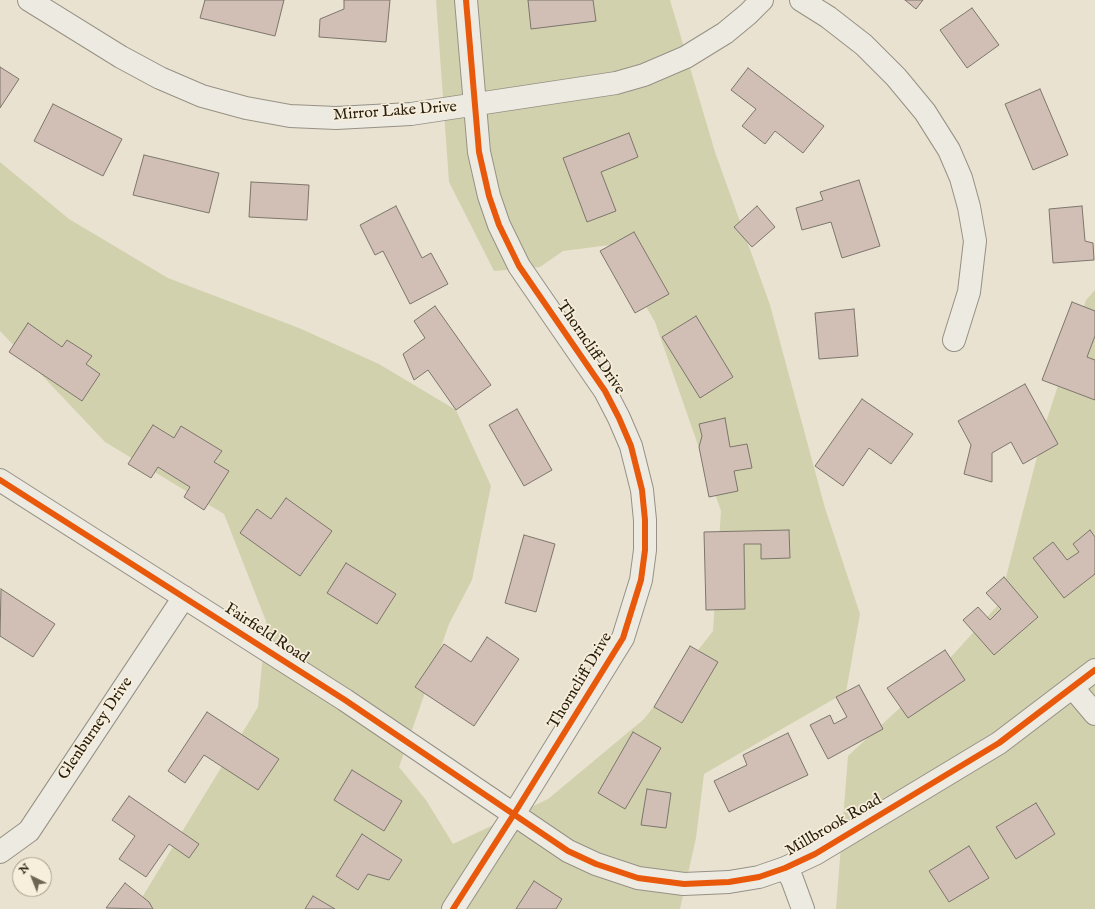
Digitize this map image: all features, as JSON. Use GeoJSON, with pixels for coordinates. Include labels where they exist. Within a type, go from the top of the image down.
{"type":"FeatureCollection","features":[{"type":"Feature","properties":{"kind":"street","name":"Mirror Lake Drive"},"geometry":{"type":"LineString","coordinates":[[29,0],[160,78],[202,96],[246,108],[290,116],[336,118],[411,114],[474,106],[616,83],[644,75],[686,57],[725,33],[762,0]]}},
{"type":"Feature","properties":{"kind":"street","name":"Thorncliff Drive"},"geometry":{"type":"LineString","coordinates":[[452,909],[514,814],[623,638],[640,580],[645,550],[645,520],[642,490],[631,446],[619,418],[605,391],[519,266],[499,225],[489,196],[479,152],[466,0]]}},
{"type":"Feature","properties":{"kind":"street"},"geometry":{"type":"LineString","coordinates":[[801,0],[828,17],[864,45],[896,77],[925,112],[949,150],[961,178],[969,207],[974,241],[969,292],[954,340]]}},
{"type":"Feature","properties":{"kind":"street","name":"Fairfield Road"},"geometry":{"type":"LineString","coordinates":[[0,480],[345,700],[514,814]]}},
{"type":"Feature","properties":{"kind":"street","name":"Glenburney Drive"},"geometry":{"type":"LineString","coordinates":[[0,852],[29,831],[184,597]]}},
{"type":"Feature","properties":{"kind":"street","name":"Millbrook Road"},"geometry":{"type":"LineString","coordinates":[[514,814],[568,851],[596,864],[638,878],[684,884],[729,882],[758,877],[785,868],[815,854],[999,743],[1095,670]]}},
{"type":"Feature","properties":{"kind":"street"},"geometry":{"type":"LineString","coordinates":[[1073,688],[1095,714]]}},
{"type":"Feature","properties":{"kind":"street"},"geometry":{"type":"LineString","coordinates":[[785,868],[792,879],[803,909]]}},
{"type":"Feature","properties":{"kind":"green space"},"geometry":{"type":"Polygon","coordinates":[[[436,0],[670,0],[715,152],[770,305],[825,508],[860,614],[846,692],[704,774],[696,838],[680,909],[135,909],[258,707],[266,621],[224,514],[105,442],[0,331],[0,162],[69,219],[168,278],[299,328],[379,364],[456,410],[491,486],[472,580],[449,624],[399,767],[426,800],[453,844],[548,799],[644,719],[713,631],[721,511],[655,322],[610,245],[563,251],[540,267],[494,271],[449,182],[436,0]]]}},
{"type":"Feature","properties":{"kind":"green space"},"geometry":{"type":"Polygon","coordinates":[[[1095,290],[1095,909],[836,909],[848,756],[931,679],[999,604],[1046,422],[1086,300],[1095,290]]]}},
{"type":"Feature","properties":{"kind":"building"},"geometry":{"type":"Polygon","coordinates":[[[205,0],[284,0],[275,36],[200,18],[205,0]]]}},
{"type":"Feature","properties":{"kind":"building"},"geometry":{"type":"Polygon","coordinates":[[[344,0],[390,0],[386,42],[319,37],[320,19],[344,9],[344,0]]]}},
{"type":"Feature","properties":{"kind":"building"},"geometry":{"type":"Polygon","coordinates":[[[528,0],[593,0],[596,21],[531,29],[528,0]]]}},
{"type":"Feature","properties":{"kind":"building"},"geometry":{"type":"Polygon","coordinates":[[[905,0],[923,0],[916,9],[905,0]]]}},
{"type":"Feature","properties":{"kind":"building"},"geometry":{"type":"Polygon","coordinates":[[[972,8],[999,45],[967,68],[940,30],[972,8]]]}},
{"type":"Feature","properties":{"kind":"building"},"geometry":{"type":"Polygon","coordinates":[[[0,67],[19,79],[0,108],[0,67]]]}},
{"type":"Feature","properties":{"kind":"building"},"geometry":{"type":"Polygon","coordinates":[[[748,68],[824,126],[803,153],[775,131],[765,144],[742,126],[756,109],[731,90],[748,68]]]}},
{"type":"Feature","properties":{"kind":"building"},"geometry":{"type":"Polygon","coordinates":[[[1040,89],[1068,155],[1033,170],[1005,104],[1040,89]]]}},
{"type":"Feature","properties":{"kind":"building"},"geometry":{"type":"Polygon","coordinates":[[[53,104],[122,139],[103,176],[34,141],[53,104]]]}},
{"type":"Feature","properties":{"kind":"building"},"geometry":{"type":"Polygon","coordinates":[[[629,133],[638,157],[601,172],[616,211],[587,222],[563,158],[629,133]]]}},
{"type":"Feature","properties":{"kind":"building"},"geometry":{"type":"Polygon","coordinates":[[[144,155],[219,173],[209,213],[133,195],[144,155]]]}},
{"type":"Feature","properties":{"kind":"building"},"geometry":{"type":"Polygon","coordinates":[[[859,180],[880,246],[842,258],[831,222],[802,230],[796,208],[823,200],[820,192],[859,180]]]}},
{"type":"Feature","properties":{"kind":"building"},"geometry":{"type":"Polygon","coordinates":[[[251,182],[309,185],[307,220],[249,217],[251,182]]]}},
{"type":"Feature","properties":{"kind":"building"},"geometry":{"type":"Polygon","coordinates":[[[396,206],[422,258],[431,253],[448,284],[410,304],[383,251],[375,255],[360,225],[396,206]]]}},
{"type":"Feature","properties":{"kind":"building"},"geometry":{"type":"Polygon","coordinates":[[[757,206],[775,227],[752,247],[734,227],[757,206]]]}},
{"type":"Feature","properties":{"kind":"building"},"geometry":{"type":"Polygon","coordinates":[[[1082,206],[1085,241],[1093,243],[1094,260],[1053,263],[1049,209],[1082,206]]]}},
{"type":"Feature","properties":{"kind":"building"},"geometry":{"type":"Polygon","coordinates":[[[634,232],[669,294],[635,313],[600,251],[634,232]]]}},
{"type":"Feature","properties":{"kind":"building"},"geometry":{"type":"Polygon","coordinates":[[[1072,302],[1095,311],[1095,336],[1087,357],[1095,360],[1095,400],[1042,380],[1072,302]]]}},
{"type":"Feature","properties":{"kind":"building"},"geometry":{"type":"Polygon","coordinates":[[[435,306],[491,385],[456,410],[428,370],[414,380],[403,354],[425,338],[414,321],[435,306]]]}},
{"type":"Feature","properties":{"kind":"building"},"geometry":{"type":"Polygon","coordinates":[[[854,309],[858,356],[819,359],[815,313],[854,309]]]}},
{"type":"Feature","properties":{"kind":"building"},"geometry":{"type":"Polygon","coordinates":[[[696,316],[733,377],[700,398],[662,337],[696,316]]]}},
{"type":"Feature","properties":{"kind":"building"},"geometry":{"type":"Polygon","coordinates":[[[28,323],[62,347],[67,340],[92,356],[86,364],[100,374],[82,401],[9,352],[28,323]]]}},
{"type":"Feature","properties":{"kind":"building"},"geometry":{"type":"Polygon","coordinates":[[[1025,384],[1058,444],[1023,464],[1011,442],[992,453],[992,482],[964,474],[971,445],[958,421],[1025,384]]]}},
{"type":"Feature","properties":{"kind":"building"},"geometry":{"type":"Polygon","coordinates":[[[862,399],[913,434],[891,464],[869,448],[843,486],[815,466],[862,399]]]}},
{"type":"Feature","properties":{"kind":"building"},"geometry":{"type":"Polygon","coordinates":[[[517,409],[552,470],[524,486],[489,425],[517,409]]]}},
{"type":"Feature","properties":{"kind":"building"},"geometry":{"type":"Polygon","coordinates":[[[725,418],[730,447],[747,444],[752,468],[734,471],[738,491],[709,497],[699,447],[702,436],[699,424],[725,418]]]}},
{"type":"Feature","properties":{"kind":"building"},"geometry":{"type":"Polygon","coordinates":[[[153,425],[174,438],[181,426],[222,451],[214,462],[229,471],[204,510],[184,497],[190,487],[158,467],[151,478],[128,464],[153,425]]]}},
{"type":"Feature","properties":{"kind":"building"},"geometry":{"type":"Polygon","coordinates":[[[286,498],[332,531],[300,576],[240,533],[257,509],[271,519],[286,498]]]}},
{"type":"Feature","properties":{"kind":"building"},"geometry":{"type":"Polygon","coordinates":[[[789,530],[790,558],[761,559],[761,544],[744,544],[745,609],[706,610],[704,532],[789,530]]]}},
{"type":"Feature","properties":{"kind":"building"},"geometry":{"type":"Polygon","coordinates":[[[1090,530],[1095,537],[1095,574],[1064,598],[1033,558],[1053,542],[1067,560],[1079,552],[1073,544],[1090,530]]]}},
{"type":"Feature","properties":{"kind":"building"},"geometry":{"type":"Polygon","coordinates":[[[524,535],[555,544],[536,612],[505,603],[524,535]]]}},
{"type":"Feature","properties":{"kind":"building"},"geometry":{"type":"Polygon","coordinates":[[[346,563],[396,594],[377,624],[327,593],[346,563]]]}},
{"type":"Feature","properties":{"kind":"building"},"geometry":{"type":"Polygon","coordinates":[[[1004,577],[1038,617],[994,655],[963,620],[978,607],[990,620],[1001,609],[986,593],[1004,577]]]}},
{"type":"Feature","properties":{"kind":"building"},"geometry":{"type":"Polygon","coordinates":[[[1,589],[55,624],[33,657],[0,636],[1,589]]]}},
{"type":"Feature","properties":{"kind":"building"},"geometry":{"type":"Polygon","coordinates":[[[487,637],[519,659],[474,726],[415,687],[444,644],[471,662],[487,637]]]}},
{"type":"Feature","properties":{"kind":"building"},"geometry":{"type":"Polygon","coordinates":[[[690,646],[718,662],[682,723],[654,707],[690,646]]]}},
{"type":"Feature","properties":{"kind":"building"},"geometry":{"type":"Polygon","coordinates":[[[945,650],[965,680],[908,718],[887,688],[945,650]]]}},
{"type":"Feature","properties":{"kind":"building"},"geometry":{"type":"Polygon","coordinates":[[[859,685],[883,729],[828,759],[810,725],[830,715],[834,724],[847,717],[836,697],[859,685]]]}},
{"type":"Feature","properties":{"kind":"building"},"geometry":{"type":"Polygon","coordinates":[[[207,712],[279,759],[258,790],[204,755],[185,783],[168,771],[207,712]]]}},
{"type":"Feature","properties":{"kind":"building"},"geometry":{"type":"Polygon","coordinates":[[[633,732],[661,748],[625,809],[598,793],[633,732]]]}},
{"type":"Feature","properties":{"kind":"building"},"geometry":{"type":"Polygon","coordinates":[[[788,733],[808,775],[729,812],[714,781],[747,765],[743,755],[788,733]]]}},
{"type":"Feature","properties":{"kind":"building"},"geometry":{"type":"Polygon","coordinates":[[[352,770],[402,801],[384,831],[334,800],[352,770]]]}},
{"type":"Feature","properties":{"kind":"building"},"geometry":{"type":"Polygon","coordinates":[[[647,789],[671,793],[666,828],[641,825],[647,789]]]}},
{"type":"Feature","properties":{"kind":"building"},"geometry":{"type":"Polygon","coordinates":[[[129,796],[199,844],[189,858],[169,844],[146,877],[119,859],[135,836],[112,820],[129,796]]]}},
{"type":"Feature","properties":{"kind":"building"},"geometry":{"type":"Polygon","coordinates":[[[1036,803],[1055,834],[1016,859],[996,827],[1036,803]]]}},
{"type":"Feature","properties":{"kind":"building"},"geometry":{"type":"Polygon","coordinates":[[[362,834],[402,860],[389,880],[368,874],[358,890],[336,876],[362,834]]]}},
{"type":"Feature","properties":{"kind":"building"},"geometry":{"type":"Polygon","coordinates":[[[969,846],[989,878],[949,902],[929,871],[969,846]]]}},
{"type":"Feature","properties":{"kind":"building"},"geometry":{"type":"Polygon","coordinates":[[[534,881],[562,899],[556,909],[516,909],[534,881]]]}},
{"type":"Feature","properties":{"kind":"building"},"geometry":{"type":"Polygon","coordinates":[[[125,883],[149,902],[153,909],[106,908],[125,883]]]}},
{"type":"Feature","properties":{"kind":"building"},"geometry":{"type":"Polygon","coordinates":[[[313,896],[335,909],[305,909],[313,896]]]}},
{"type":"Feature","properties":{"kind":"cycle path"},"geometry":{"type":"LineString","coordinates":[[453,909],[623,638],[641,580],[645,550],[645,520],[642,490],[631,446],[619,418],[605,391],[519,266],[499,225],[489,196],[479,152],[466,0]]}},
{"type":"Feature","properties":{"kind":"cycle path"},"geometry":{"type":"LineString","coordinates":[[0,480],[345,700],[568,851],[596,864],[638,878],[684,884],[729,882],[759,877],[785,868],[815,854],[999,743],[1095,670]]}}]}
